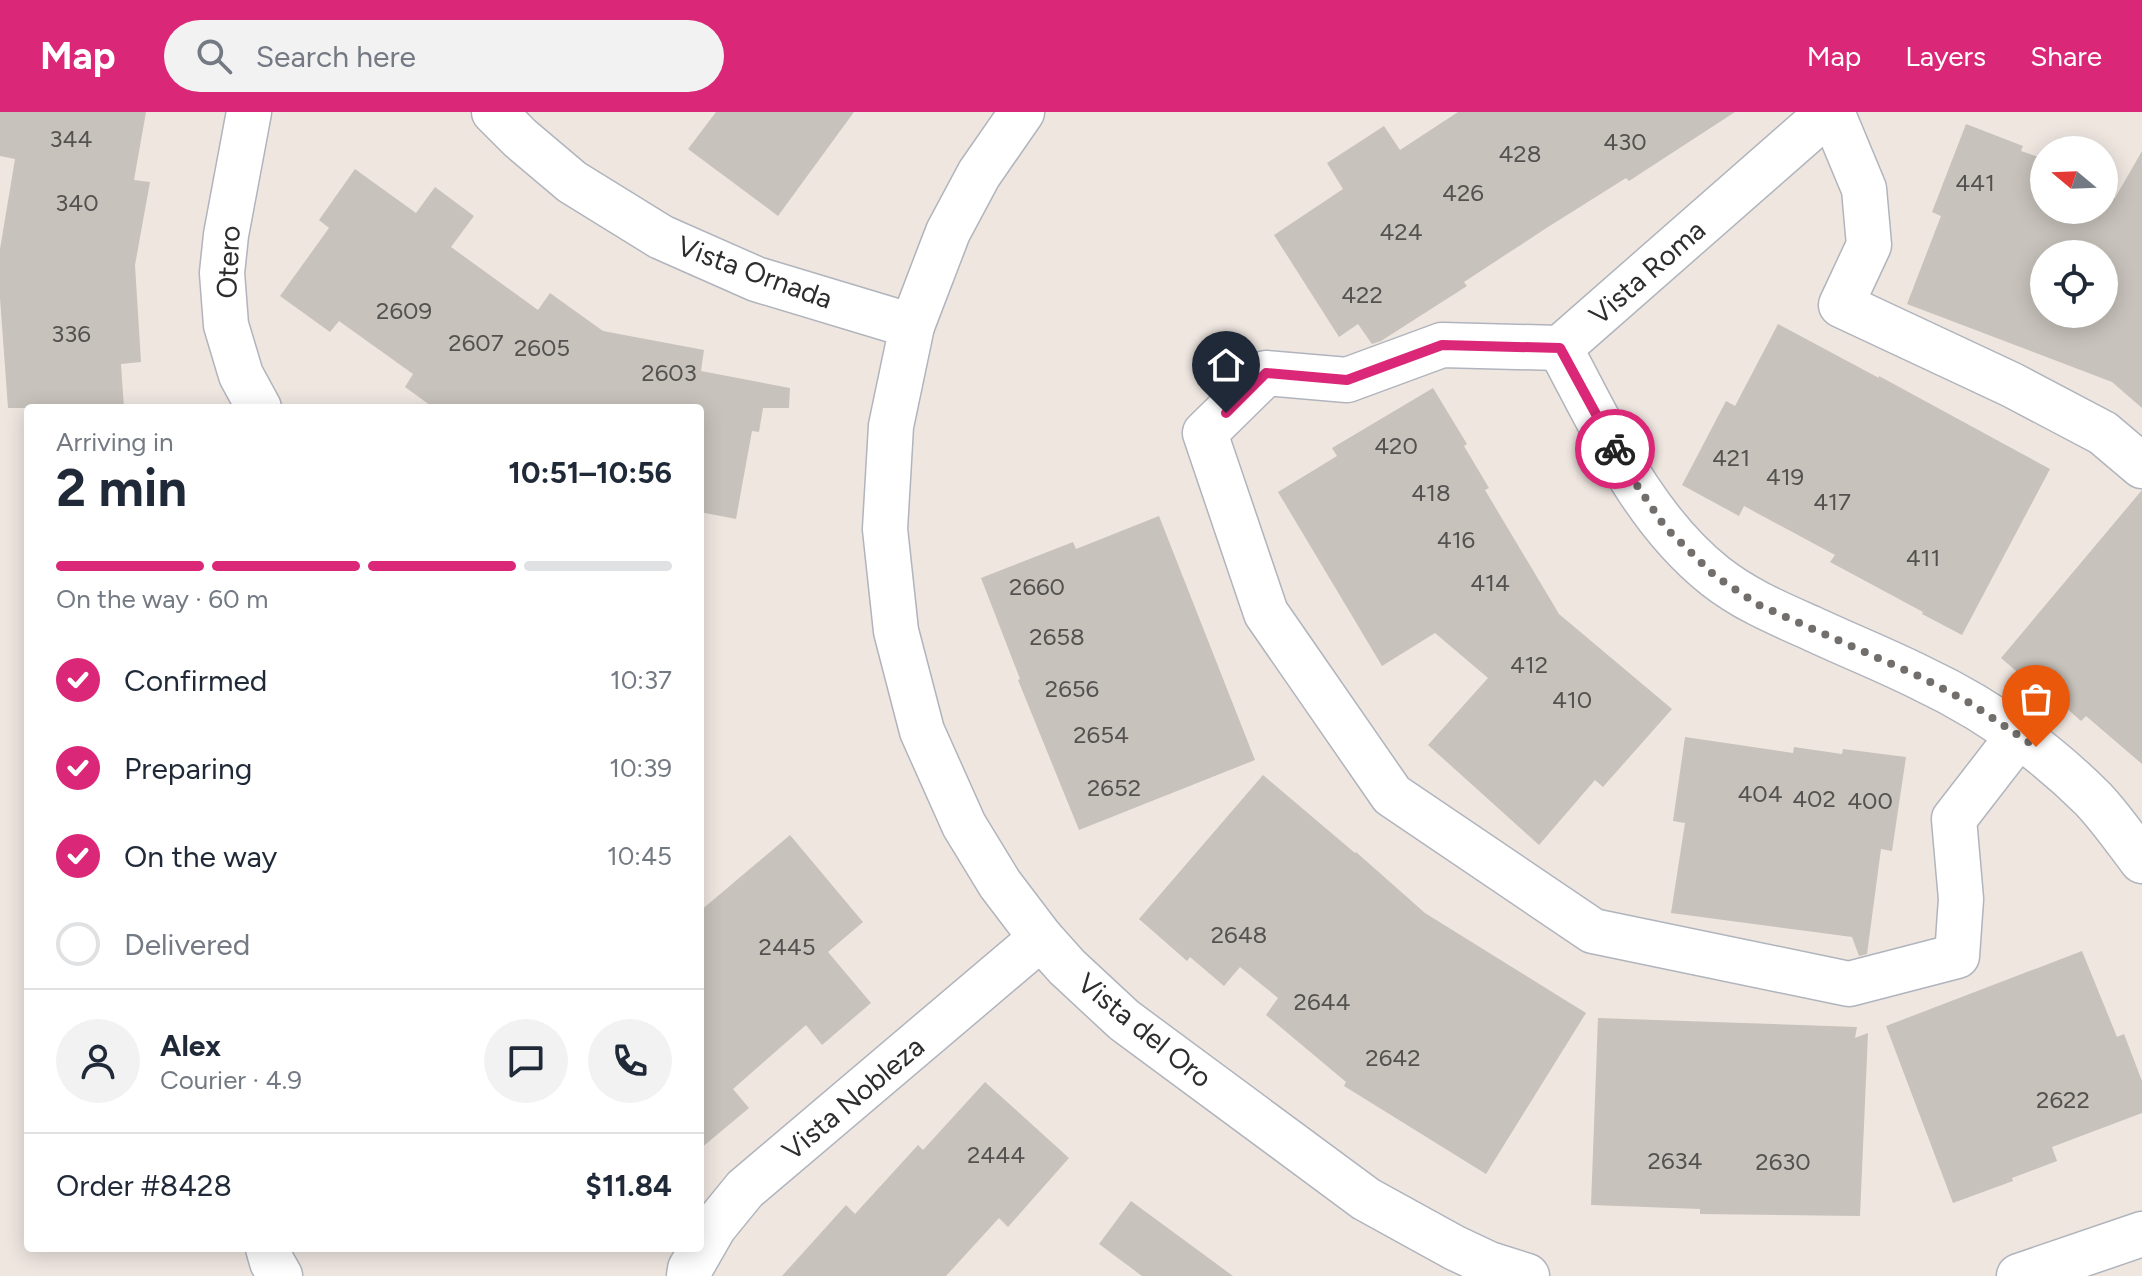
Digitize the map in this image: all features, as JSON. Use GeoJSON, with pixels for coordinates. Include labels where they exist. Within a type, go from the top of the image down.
{"type":"FeatureCollection","features":[{"type":"Feature","properties":{"kind":"street","name":"Otero"},"geometry":{"type":"LineString","coordinates":[[249,112],[222,273],[226,325],[241,375],[257,404]]}},
{"type":"Feature","properties":{"kind":"street","name":"Vista del Oro"},"geometry":{"type":"LineString","coordinates":[[1022,112],[979,174],[948,232],[912,326],[891,426],[885,529],[896,631],[922,731],[964,825],[1000,884],[1067,967],[1124,1020],[1451,1262],[1489,1264],[1527,1276]]}},
{"type":"Feature","properties":{"kind":"street","name":"Vista Roma"},"geometry":{"type":"LineString","coordinates":[[1560,348],[1830,112]]}},
{"type":"Feature","properties":{"kind":"street"},"geometry":{"type":"LineString","coordinates":[[1830,112],[1864,189],[1869,245],[1841,305],[2012,385],[2090,426],[2142,466]]}},
{"type":"Feature","properties":{"kind":"street","name":"Vista Ornada"},"geometry":{"type":"LineString","coordinates":[[518,121],[572,182],[661,237],[756,279],[912,326]]}},
{"type":"Feature","properties":{"kind":"street"},"geometry":{"type":"LineString","coordinates":[[2019,735],[1954,819],[1961,899],[1957,956],[1849,984],[1593,931],[1392,795],[1266,613],[1205,433],[1266,373],[1347,380],[1442,345],[1560,348],[1626,469],[1649,504],[1665,527],[1715,576],[1759,605],[1923,678],[1970,703],[2019,735],[2095,801],[2142,861]]}},
{"type":"Feature","properties":{"kind":"street","name":"Vista Nobleza"},"geometry":{"type":"LineString","coordinates":[[704,1244],[745,1189],[1041,938]]}},
{"type":"Feature","properties":{"kind":"street"},"geometry":{"type":"LineString","coordinates":[[2019,1276],[2142,1234]]}},
{"type":"Feature","properties":{"kind":"street"},"geometry":{"type":"LineString","coordinates":[[269,1252],[280,1276]]}},
{"type":"Feature","properties":{"kind":"street","name":"Vista Nobleza"},"geometry":{"type":"LineString","coordinates":[[689,1276],[700,1252]]}},
{"type":"Feature","properties":{"kind":"building"},"geometry":{"type":"Polygon","coordinates":[[[0,112],[146,112],[134,180],[150,182],[135,265],[141,362],[121,364],[124,404],[24,404],[24,408],[8,408],[0,298],[0,249],[15,159],[0,156],[0,112]]]}},
{"type":"Feature","properties":{"kind":"building"},"geometry":{"type":"Polygon","coordinates":[[[716,112],[854,112],[778,216],[688,149],[716,112]]]}},
{"type":"Feature","properties":{"kind":"building"},"geometry":{"type":"Polygon","coordinates":[[[1458,112],[1735,112],[1629,181],[1626,178],[1548,227],[1464,282],[1467,286],[1381,341],[1372,344],[1358,324],[1339,337],[1274,235],[1343,189],[1327,163],[1384,126],[1400,150],[1458,112]]]}},
{"type":"Feature","properties":{"kind":"building"},"geometry":{"type":"Polygon","coordinates":[[[1966,124],[2023,146],[2021,151],[2030,154],[2030,224],[2118,224],[2118,193],[2142,151],[2142,408],[2112,382],[1907,304],[1941,216],[1932,212],[1966,124]]]}},
{"type":"Feature","properties":{"kind":"building"},"geometry":{"type":"Polygon","coordinates":[[[355,169],[416,213],[435,187],[474,216],[451,247],[538,310],[550,293],[603,331],[704,350],[701,371],[790,388],[789,408],[763,408],[759,432],[752,431],[736,519],[704,513],[704,404],[428,404],[405,387],[413,374],[339,321],[330,332],[280,296],[329,228],[319,220],[355,169]]]}},
{"type":"Feature","properties":{"kind":"building"},"geometry":{"type":"Polygon","coordinates":[[[1778,324],[2050,469],[1962,635],[1830,562],[1835,555],[1744,506],[1739,516],[1682,485],[1726,401],[1735,406],[1778,324]]]}},
{"type":"Feature","properties":{"kind":"building"},"geometry":{"type":"Polygon","coordinates":[[[1433,388],[1467,444],[1464,446],[1489,488],[1485,490],[1559,614],[1672,709],[1603,787],[1595,780],[1539,845],[1428,745],[1488,678],[1435,633],[1382,666],[1278,492],[1337,456],[1332,448],[1433,388]]]}},
{"type":"Feature","properties":{"kind":"building"},"geometry":{"type":"Polygon","coordinates":[[[2142,490],[2142,764],[2086,716],[2081,721],[2045,689],[2042,693],[2001,658],[2142,490]]]}},
{"type":"Feature","properties":{"kind":"building"},"geometry":{"type":"Polygon","coordinates":[[[1159,516],[1255,760],[1079,830],[1018,680],[981,578],[1073,542],[1076,549],[1159,516]]]}},
{"type":"Feature","properties":{"kind":"building"},"geometry":{"type":"Polygon","coordinates":[[[1685,737],[1793,753],[1794,747],[1842,754],[1843,749],[1906,757],[1892,851],[1881,849],[1867,954],[1859,956],[1852,937],[1671,913],[1685,823],[1673,821],[1685,737]]]}},
{"type":"Feature","properties":{"kind":"building"},"geometry":{"type":"Polygon","coordinates":[[[1263,775],[1425,913],[1586,1013],[1486,1174],[1344,1086],[1346,1082],[1266,1015],[1278,998],[1240,967],[1224,986],[1190,957],[1187,961],[1139,919],[1263,775]]]}},
{"type":"Feature","properties":{"kind":"building"},"geometry":{"type":"Polygon","coordinates":[[[790,835],[863,922],[828,952],[871,1003],[822,1045],[806,1025],[733,1089],[749,1108],[704,1146],[704,908],[790,835]]]}},
{"type":"Feature","properties":{"kind":"building"},"geometry":{"type":"Polygon","coordinates":[[[2082,951],[2117,1037],[2124,1034],[2142,1081],[2142,1113],[2052,1147],[2057,1161],[1953,1203],[1886,1026],[2082,951]]]}},
{"type":"Feature","properties":{"kind":"building"},"geometry":{"type":"Polygon","coordinates":[[[1598,1018],[1857,1027],[1855,1038],[1868,1033],[1860,1216],[1700,1214],[1700,1209],[1591,1205],[1598,1018]]]}},
{"type":"Feature","properties":{"kind":"building"},"geometry":{"type":"Polygon","coordinates":[[[985,1082],[1069,1158],[1008,1227],[999,1218],[946,1276],[782,1276],[846,1205],[855,1214],[918,1145],[923,1150],[985,1082]]]}},
{"type":"Feature","properties":{"kind":"building"},"geometry":{"type":"Polygon","coordinates":[[[1131,1201],[1233,1276],[1142,1276],[1099,1244],[1131,1201]]]}},
{"type":"Feature","properties":{"kind":"way so far"},"geometry":{"type":"LineString","coordinates":[[1615,449],[1665,527],[1715,576],[1759,605],[1923,678],[1970,703],[2036,747]]}},
{"type":"Feature","properties":{"kind":"route"},"geometry":{"type":"LineString","coordinates":[[1226,413],[1266,373],[1347,380],[1442,345],[1560,348],[1615,449]]}}]}
